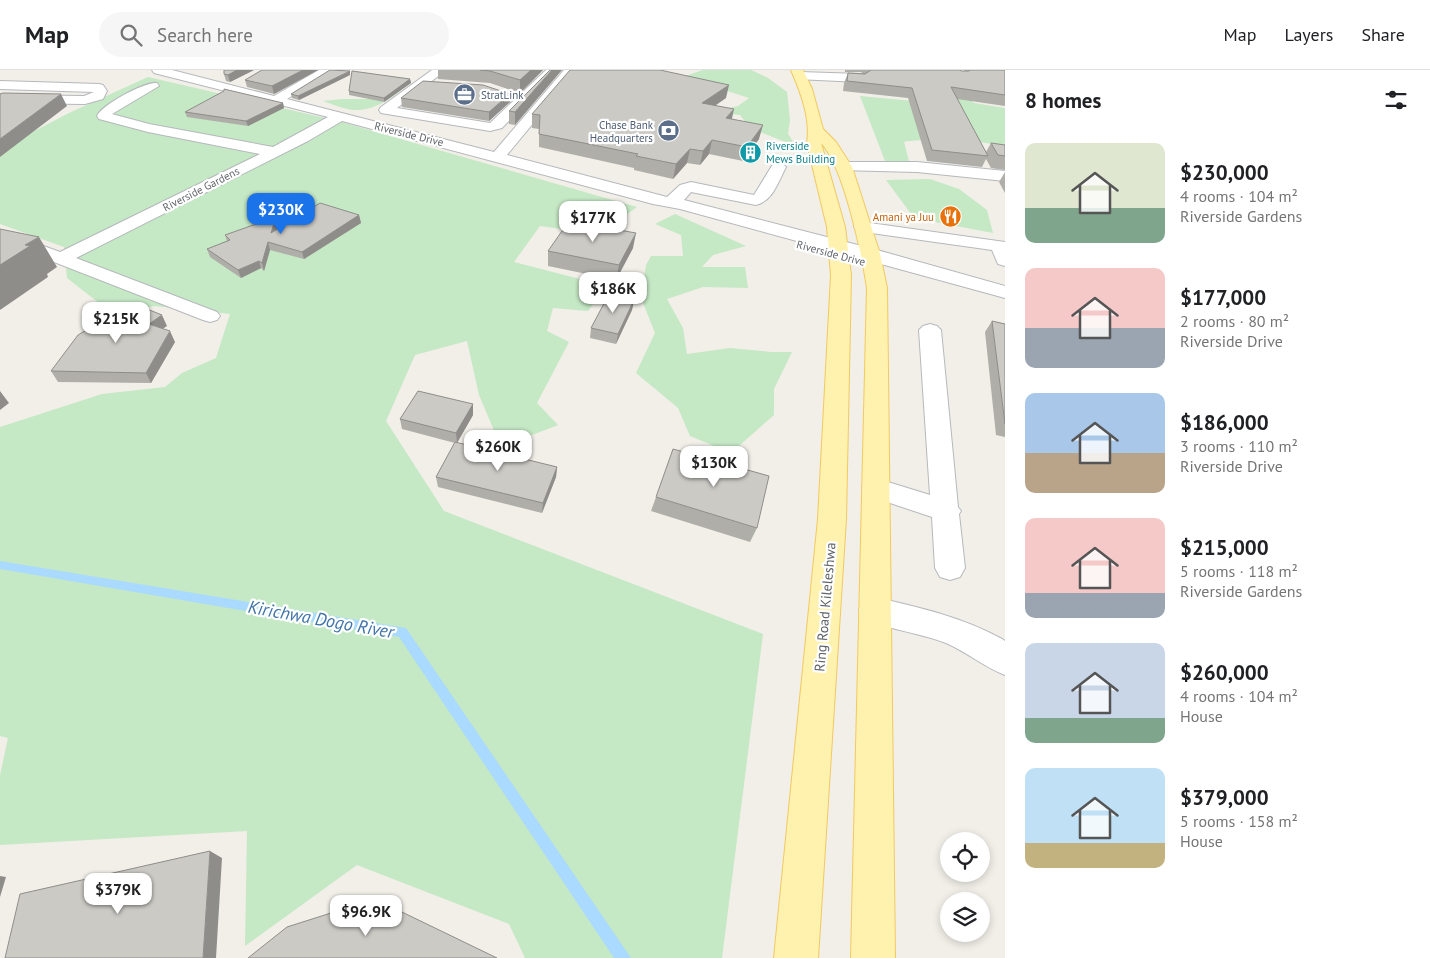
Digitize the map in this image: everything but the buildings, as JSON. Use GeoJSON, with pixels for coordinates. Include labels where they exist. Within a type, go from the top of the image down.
{"type":"FeatureCollection","features":[{"type":"Feature","properties":{"kind":"main road","name":"Ring Road Kileleshwa"},"geometry":{"type":"LineString","coordinates":[[796,958],[832,519],[841,285],[839,250],[814,144],[816,130],[806,88],[799,73]]}},
{"type":"Feature","properties":{"kind":"main road"},"geometry":{"type":"LineString","coordinates":[[816,130],[831,145],[844,167],[872,259],[877,288],[873,958]]}},
{"type":"Feature","properties":{"kind":"street","name":"Riverside Drive"},"geometry":{"type":"LineString","coordinates":[[158,70],[498,157],[665,202],[673,208],[839,250],[1005,298]]}},
{"type":"Feature","properties":{"kind":"street"},"geometry":{"type":"LineString","coordinates":[[276,100],[328,70]]}},
{"type":"Feature","properties":{"kind":"street"},"geometry":{"type":"LineString","coordinates":[[440,70],[386,110],[490,127],[497,125],[553,70]]}},
{"type":"Feature","properties":{"kind":"street"},"geometry":{"type":"LineString","coordinates":[[498,157],[568,73],[576,70]]}},
{"type":"Feature","properties":{"kind":"street"},"geometry":{"type":"LineString","coordinates":[[799,73],[861,78]]}},
{"type":"Feature","properties":{"kind":"street"},"geometry":{"type":"LineString","coordinates":[[232,88],[247,80]]}},
{"type":"Feature","properties":{"kind":"street"},"geometry":{"type":"LineString","coordinates":[[419,85],[442,84]]}},
{"type":"Feature","properties":{"kind":"street"},"geometry":{"type":"LineString","coordinates":[[0,85],[99,88],[101,91],[98,96],[84,100],[66,100],[46,111],[20,112],[14,110],[14,99],[0,99]]}},
{"type":"Feature","properties":{"kind":"street"},"geometry":{"type":"LineString","coordinates":[[152,86],[112,107],[104,116],[148,128],[275,152]]}},
{"type":"Feature","properties":{"kind":"street"},"geometry":{"type":"LineString","coordinates":[[507,93],[519,98],[520,102]]}},
{"type":"Feature","properties":{"kind":"street","name":"Riverside Gardens"},"geometry":{"type":"LineString","coordinates":[[62,258],[275,152],[340,116]]}},
{"type":"Feature","properties":{"kind":"street"},"geometry":{"type":"LineString","coordinates":[[415,135],[436,118]]}},
{"type":"Feature","properties":{"kind":"street"},"geometry":{"type":"LineString","coordinates":[[665,202],[686,188],[692,187],[756,200],[762,197],[778,167]]}},
{"type":"Feature","properties":{"kind":"street"},"geometry":{"type":"LineString","coordinates":[[844,167],[917,167],[1005,176]]}},
{"type":"Feature","properties":{"kind":"street"},"geometry":{"type":"LineString","coordinates":[[863,227],[1000,246],[1005,260]]}},
{"type":"Feature","properties":{"kind":"street"},"geometry":{"type":"LineString","coordinates":[[0,235],[210,316]]}},
{"type":"Feature","properties":{"kind":"street"},"geometry":{"type":"LineString","coordinates":[[928,236],[930,245],[950,258],[966,265],[1005,275]]}},
{"type":"Feature","properties":{"kind":"street","name":"Riverside Drive"},"geometry":{"type":"LineString","coordinates":[[872,259],[1005,292]]}},
{"type":"Feature","properties":{"kind":"street"},"geometry":{"type":"LineString","coordinates":[[930,330],[947,511],[950,568]]}},
{"type":"Feature","properties":{"kind":"street"},"geometry":{"type":"LineString","coordinates":[[875,488],[947,511]]}},
{"type":"Feature","properties":{"kind":"street"},"geometry":{"type":"LineString","coordinates":[[874,610],[956,632],[974,640],[1005,660]]}},
{"type":"Feature","properties":{"kind":"green space"},"geometry":{"type":"Polygon","coordinates":[[[703,70],[751,70],[768,78],[787,92],[790,120],[788,134],[796,146],[750,128],[740,115],[712,112],[738,106],[749,98],[727,91],[662,84],[703,70]]]}},
{"type":"Feature","properties":{"kind":"green space"},"geometry":{"type":"Polygon","coordinates":[[[148,77],[338,121],[637,207],[620,219],[590,219],[569,230],[540,226],[514,262],[607,286],[588,311],[553,308],[547,331],[569,342],[537,403],[558,425],[501,447],[479,395],[467,341],[415,355],[386,421],[444,511],[763,634],[722,958],[525,958],[509,924],[357,865],[245,946],[247,831],[0,845],[0,775],[8,738],[0,736],[0,427],[102,394],[165,387],[182,373],[216,358],[230,314],[155,306],[113,314],[67,278],[64,247],[0,224],[0,149],[69,113],[148,77]]]}},
{"type":"Feature","properties":{"kind":"green space"},"geometry":{"type":"Polygon","coordinates":[[[406,78],[408,84],[390,99],[369,108],[353,110],[341,108],[323,101],[371,99],[406,78]]]}},
{"type":"Feature","properties":{"kind":"green space"},"geometry":{"type":"Polygon","coordinates":[[[860,96],[934,103],[967,97],[974,103],[1005,108],[1005,152],[997,145],[987,143],[937,140],[913,141],[904,142],[910,165],[885,161],[860,96]]]}},
{"type":"Feature","properties":{"kind":"green space"},"geometry":{"type":"Polygon","coordinates":[[[930,179],[959,189],[987,210],[993,233],[914,218],[886,180],[930,179]]]}},
{"type":"Feature","properties":{"kind":"green space"},"geometry":{"type":"Polygon","coordinates":[[[675,214],[746,246],[713,255],[702,267],[745,267],[748,288],[703,287],[667,299],[683,328],[687,354],[730,348],[792,352],[774,389],[774,415],[731,453],[690,436],[678,408],[636,373],[655,333],[641,298],[646,265],[651,256],[683,256],[681,235],[655,224],[675,214]]]}},
{"type":"Feature","properties":{"kind":"waterway","name":"Kirichwa Dogo River"},"geometry":{"type":"LineString","coordinates":[[0,565],[402,632],[623,958]]}},
{"type":"Feature","properties":{"kind":"place","name":"StratLink"},"geometry":{"type":"Point","coordinates":[465,95]}},
{"type":"Feature","properties":{"kind":"place","name":"Chase Bank Headquarters"},"geometry":{"type":"Point","coordinates":[669,131]}},
{"type":"Feature","properties":{"kind":"place","name":"Riverside Mews Building"},"geometry":{"type":"Point","coordinates":[750,152]}},
{"type":"Feature","properties":{"kind":"place","name":"Amani ya Juu"},"geometry":{"type":"Point","coordinates":[950,217]}}]}
